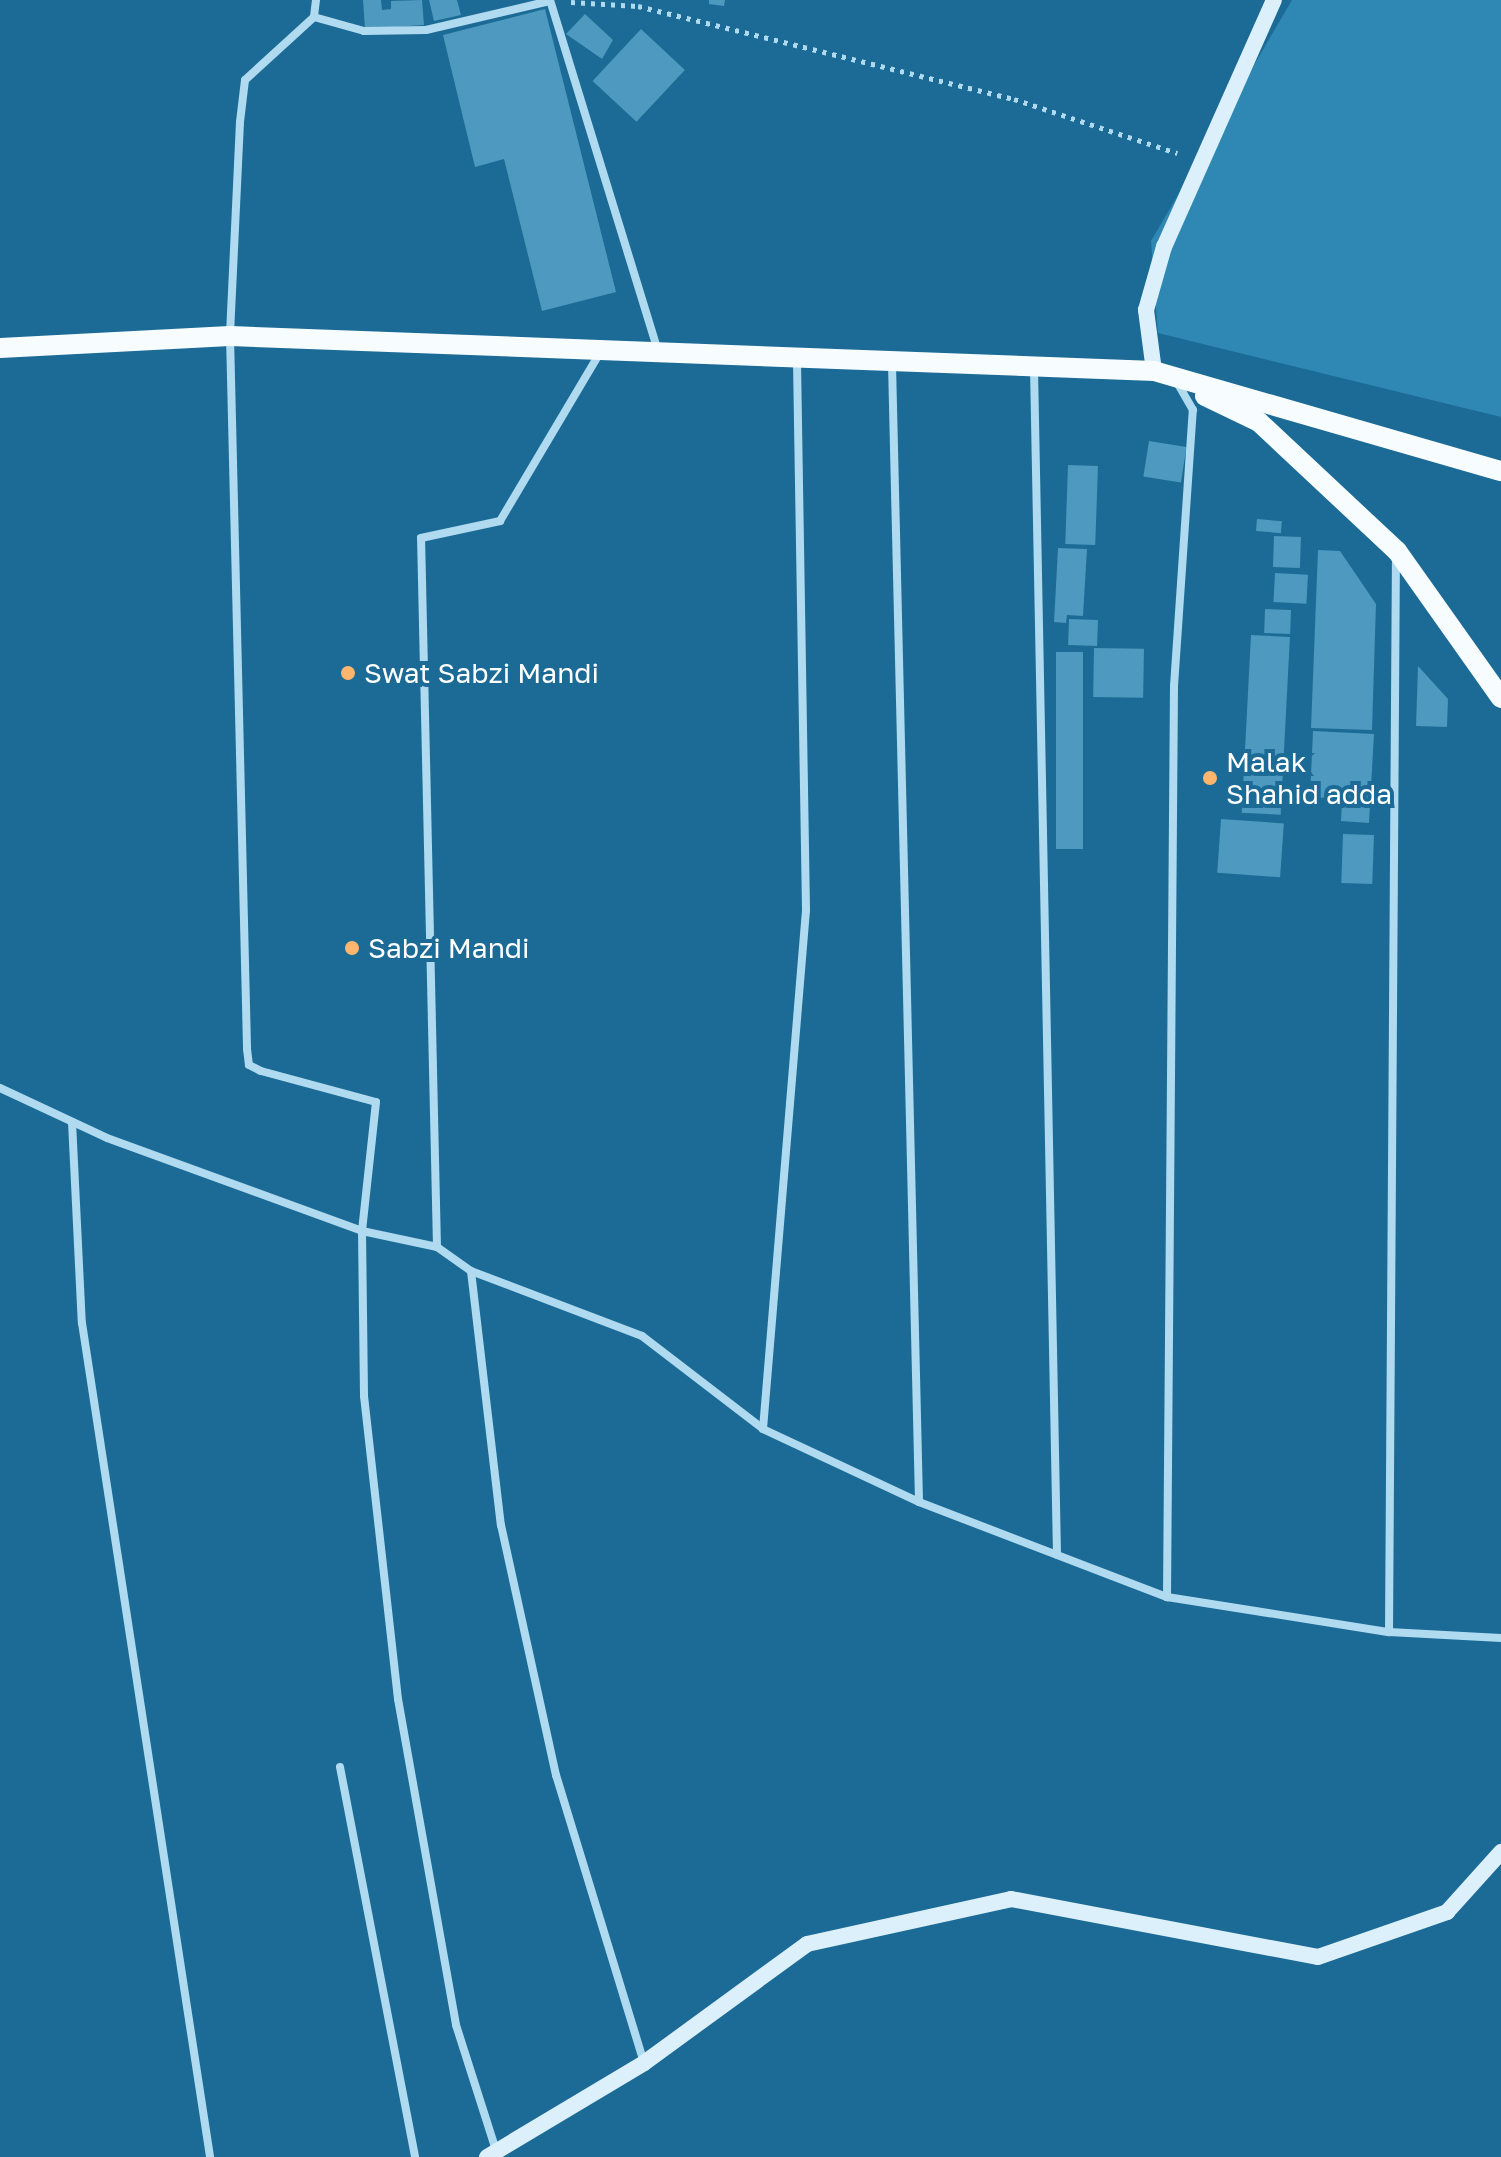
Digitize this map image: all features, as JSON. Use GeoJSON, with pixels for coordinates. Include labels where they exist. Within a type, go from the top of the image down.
{"type":"FeatureCollection","features":[{"type":"Feature","properties":{"kind":"main road"},"geometry":{"type":"LineString","coordinates":[[1154,371],[1146,310],[1200,160],[1274,0]]}},
{"type":"Feature","properties":{"kind":"main road"},"geometry":{"type":"LineString","coordinates":[[0,348],[230,336],[657,348],[892,364],[1154,371],[1501,471]]}},
{"type":"Feature","properties":{"kind":"main road"},"geometry":{"type":"LineString","coordinates":[[1154,371],[1259,422],[1397,551],[1501,698]]}},
{"type":"Feature","properties":{"kind":"main road"},"geometry":{"type":"LineString","coordinates":[[492,2154],[644,2063],[807,1944],[1011,1899],[1318,1957],[1447,1912],[1501,1852]]}},
{"type":"Feature","properties":{"kind":"street"},"geometry":{"type":"LineString","coordinates":[[316,0],[314,17],[245,80],[230,336],[249,1065],[376,1102],[362,1231],[364,1396],[398,1699],[456,2025],[492,2154]]}},
{"type":"Feature","properties":{"kind":"street"},"geometry":{"type":"LineString","coordinates":[[314,17],[364,31],[426,30],[550,0],[657,348]]}},
{"type":"Feature","properties":{"kind":"street"},"geometry":{"type":"LineString","coordinates":[[437,1247],[421,538],[500,521],[604,346]]}},
{"type":"Feature","properties":{"kind":"street"},"geometry":{"type":"LineString","coordinates":[[763,1429],[806,910],[797,358]]}},
{"type":"Feature","properties":{"kind":"street"},"geometry":{"type":"LineString","coordinates":[[892,364],[919,1502]]}},
{"type":"Feature","properties":{"kind":"street"},"geometry":{"type":"LineString","coordinates":[[1034,368],[1057,1555]]}},
{"type":"Feature","properties":{"kind":"street"},"geometry":{"type":"LineString","coordinates":[[1167,1597],[1174,686],[1193,410],[1177,382]]}},
{"type":"Feature","properties":{"kind":"street"},"geometry":{"type":"LineString","coordinates":[[1389,1632],[1397,551]]}},
{"type":"Feature","properties":{"kind":"street"},"geometry":{"type":"LineString","coordinates":[[0,1088],[72,1122],[362,1231],[437,1247],[471,1271],[642,1336],[763,1429],[919,1502],[1167,1597],[1389,1632],[1501,1638]]}},
{"type":"Feature","properties":{"kind":"street"},"geometry":{"type":"LineString","coordinates":[[72,1122],[82,1323],[210,2157]]}},
{"type":"Feature","properties":{"kind":"street"},"geometry":{"type":"LineString","coordinates":[[471,1271],[508,1556],[556,1775],[644,2063]]}},
{"type":"Feature","properties":{"kind":"street"},"geometry":{"type":"LineString","coordinates":[[340,1767],[415,2157]]}},
{"type":"Feature","properties":{"kind":"path"},"geometry":{"type":"LineString","coordinates":[[550,0],[638,6],[720,26],[1014,99],[1200,160]]}},
{"type":"Feature","properties":{"kind":"shaded area"},"geometry":{"type":"Polygon","coordinates":[[[1292,0],[1501,0],[1501,417],[1158,333],[1151,241],[1292,0]]]}},
{"type":"Feature","properties":{"kind":"building"},"geometry":{"type":"Polygon","coordinates":[[[363,0],[381,0],[382,10],[391,9],[391,1],[422,0],[424,25],[365,29],[363,0]]]}},
{"type":"Feature","properties":{"kind":"building"},"geometry":{"type":"Polygon","coordinates":[[[429,0],[457,0],[461,15],[434,21],[429,0]]]}},
{"type":"Feature","properties":{"kind":"building"},"geometry":{"type":"Polygon","coordinates":[[[709,0],[725,0],[724,6],[709,4],[709,0]]]}},
{"type":"Feature","properties":{"kind":"building"},"geometry":{"type":"Polygon","coordinates":[[[545,9],[616,292],[542,311],[504,159],[475,167],[443,35],[545,9]]]}},
{"type":"Feature","properties":{"kind":"building"},"geometry":{"type":"Polygon","coordinates":[[[585,14],[613,40],[602,59],[566,34],[585,14]]]}},
{"type":"Feature","properties":{"kind":"building"},"geometry":{"type":"Polygon","coordinates":[[[641,29],[685,70],[636,122],[593,81],[641,29]]]}},
{"type":"Feature","properties":{"kind":"building"},"geometry":{"type":"Polygon","coordinates":[[[1149,441],[1187,447],[1181,483],[1143,477],[1149,441]]]}},
{"type":"Feature","properties":{"kind":"building"},"geometry":{"type":"Polygon","coordinates":[[[1068,465],[1098,466],[1095,545],[1065,544],[1068,465]]]}},
{"type":"Feature","properties":{"kind":"building"},"geometry":{"type":"Polygon","coordinates":[[[1257,519],[1282,521],[1281,533],[1256,531],[1257,519]]]}},
{"type":"Feature","properties":{"kind":"building"},"geometry":{"type":"Polygon","coordinates":[[[1274,536],[1301,537],[1300,568],[1273,567],[1274,536]]]}},
{"type":"Feature","properties":{"kind":"building"},"geometry":{"type":"Polygon","coordinates":[[[1058,548],[1087,549],[1083,616],[1067,615],[1066,623],[1054,622],[1058,548]]]}},
{"type":"Feature","properties":{"kind":"building"},"geometry":{"type":"Polygon","coordinates":[[[1318,550],[1340,551],[1376,604],[1372,730],[1311,728],[1318,550]]]}},
{"type":"Feature","properties":{"kind":"building"},"geometry":{"type":"Polygon","coordinates":[[[1275,573],[1308,575],[1306,604],[1273,602],[1275,573]]]}},
{"type":"Feature","properties":{"kind":"building"},"geometry":{"type":"Polygon","coordinates":[[[1265,609],[1291,610],[1290,634],[1264,633],[1265,609]]]}},
{"type":"Feature","properties":{"kind":"building"},"geometry":{"type":"Polygon","coordinates":[[[1069,619],[1098,620],[1097,646],[1068,645],[1069,619]]]}},
{"type":"Feature","properties":{"kind":"building"},"geometry":{"type":"Polygon","coordinates":[[[1251,635],[1290,637],[1281,815],[1242,813],[1251,635]]]}},
{"type":"Feature","properties":{"kind":"building"},"geometry":{"type":"Polygon","coordinates":[[[1094,648],[1144,649],[1143,698],[1093,697],[1094,648]]]}},
{"type":"Feature","properties":{"kind":"building"},"geometry":{"type":"Polygon","coordinates":[[[1056,652],[1083,652],[1083,849],[1056,849],[1056,652]]]}},
{"type":"Feature","properties":{"kind":"building"},"geometry":{"type":"Polygon","coordinates":[[[1418,666],[1448,699],[1447,727],[1416,726],[1418,666]]]}},
{"type":"Feature","properties":{"kind":"building"},"geometry":{"type":"Polygon","coordinates":[[[1313,731],[1374,734],[1369,823],[1341,821],[1342,799],[1310,797],[1313,731]]]}},
{"type":"Feature","properties":{"kind":"building"},"geometry":{"type":"Polygon","coordinates":[[[1221,819],[1284,823],[1280,877],[1217,873],[1221,819]]]}},
{"type":"Feature","properties":{"kind":"building"},"geometry":{"type":"Polygon","coordinates":[[[1343,834],[1374,835],[1372,884],[1341,883],[1343,834]]]}},
{"type":"Feature","properties":{"kind":"place","name":"Swat Sabzi Mandi"},"geometry":{"type":"Point","coordinates":[348,673]}},
{"type":"Feature","properties":{"kind":"place","name":"Malak Shahid adda"},"geometry":{"type":"Point","coordinates":[1210,778]}},
{"type":"Feature","properties":{"kind":"place","name":"Sabzi Mandi"},"geometry":{"type":"Point","coordinates":[352,948]}}]}
